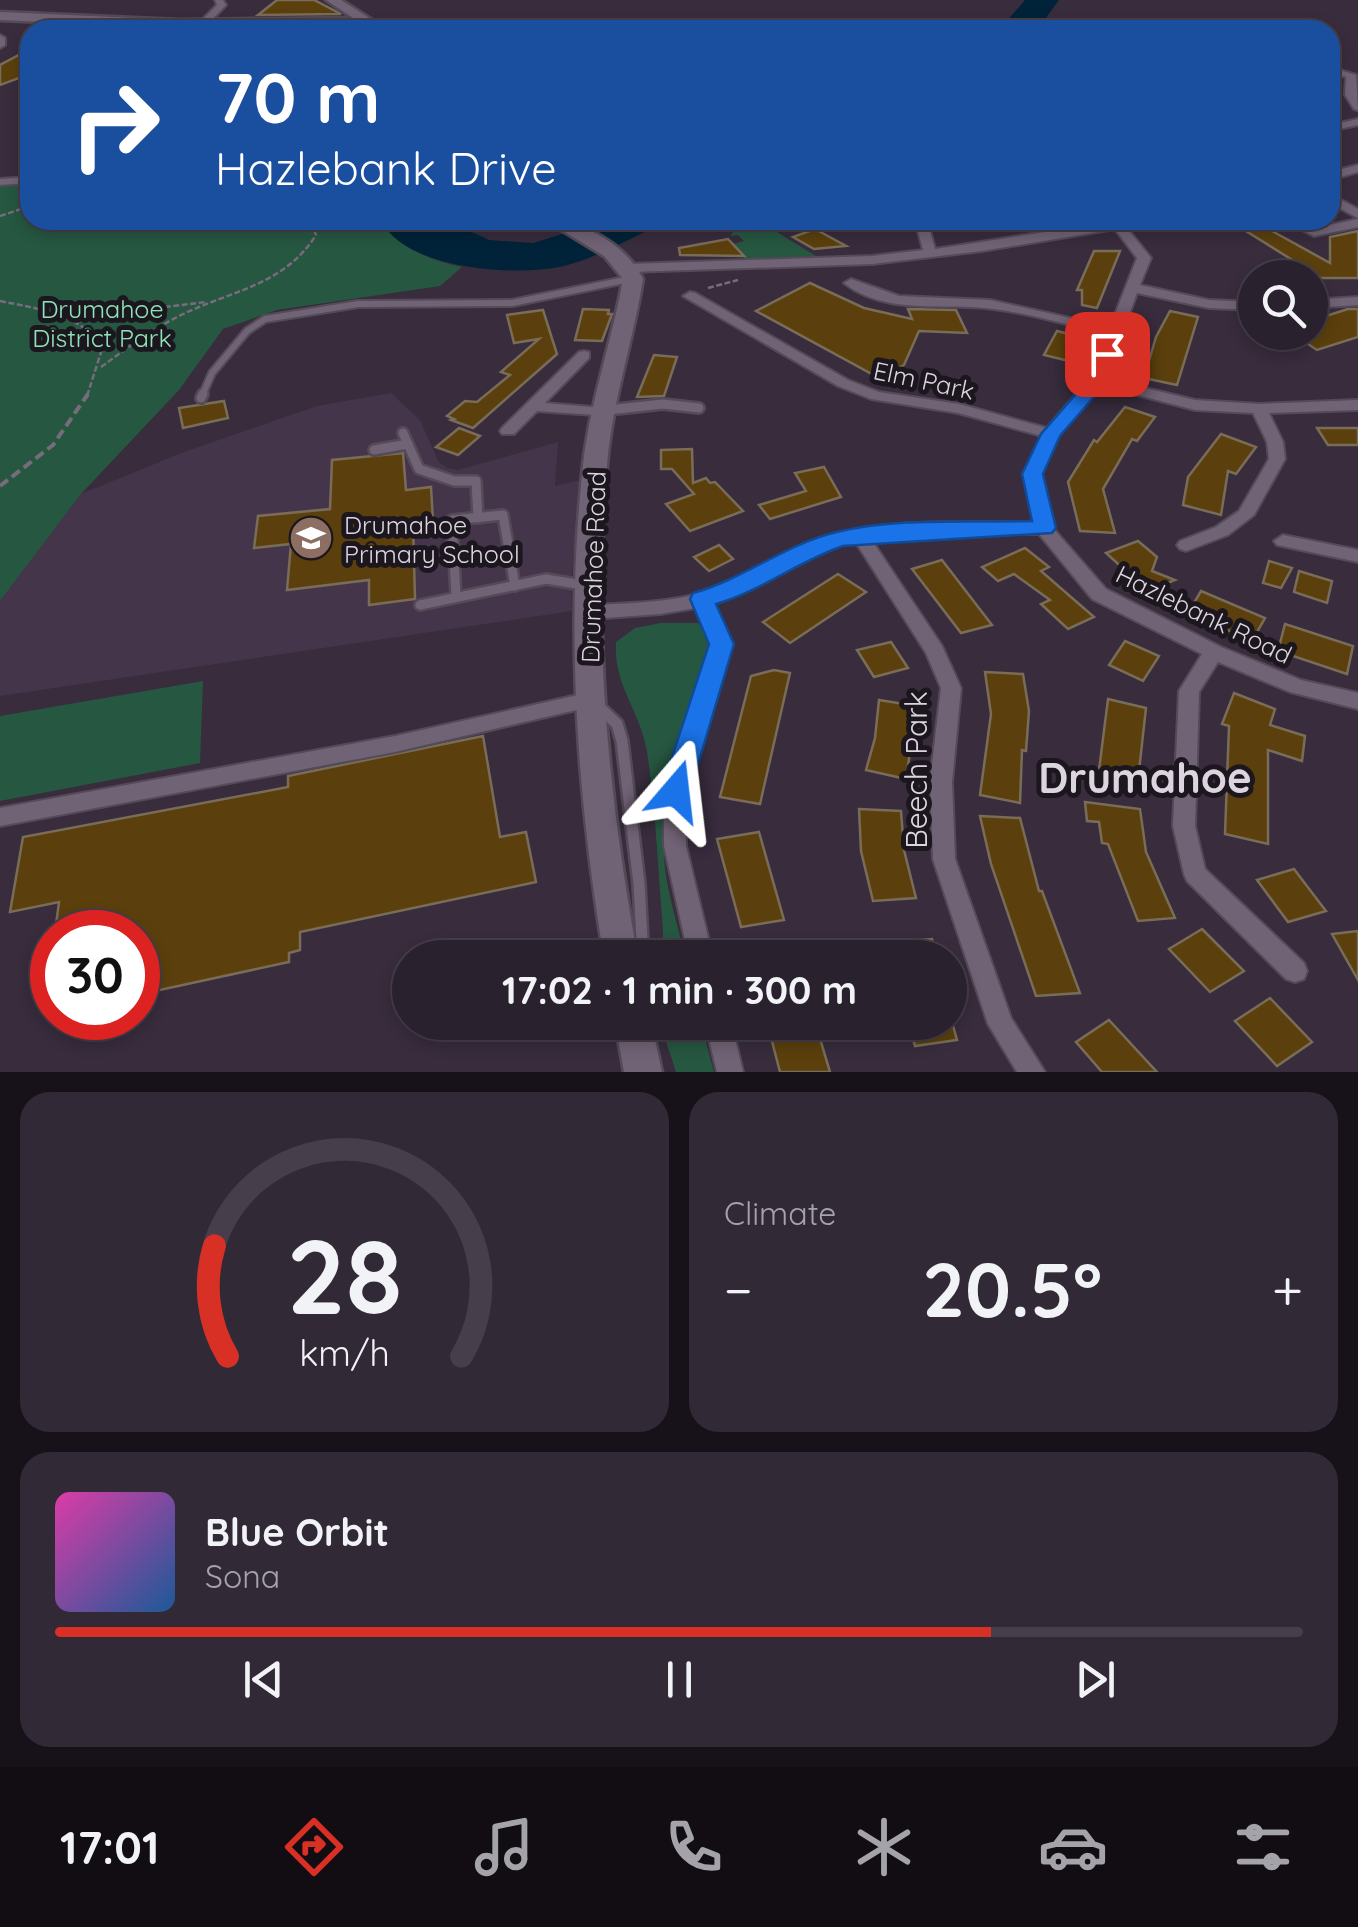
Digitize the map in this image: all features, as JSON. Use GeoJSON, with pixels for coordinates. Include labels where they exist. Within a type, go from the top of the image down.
{"type":"FeatureCollection","features":[{"type":"Feature","properties":{"kind":"street"},"geometry":{"type":"LineString","coordinates":[[0,39],[44,0]]}},
{"type":"Feature","properties":{"kind":"street"},"geometry":{"type":"LineString","coordinates":[[207,20],[222,5],[219,0]]}},
{"type":"Feature","properties":{"kind":"street"},"geometry":{"type":"LineString","coordinates":[[332,0],[364,20]]}},
{"type":"Feature","properties":{"kind":"street"},"geometry":{"type":"LineString","coordinates":[[0,16],[94,20]]}},
{"type":"Feature","properties":{"kind":"street"},"geometry":{"type":"LineString","coordinates":[[1340,73],[1351,76],[1350,95],[1358,108]]}},
{"type":"Feature","properties":{"kind":"street"},"geometry":{"type":"LineString","coordinates":[[569,230],[627,268],[872,260],[1092,230]]}},
{"type":"Feature","properties":{"kind":"street"},"geometry":{"type":"LineString","coordinates":[[923,230],[930,254]]}},
{"type":"Feature","properties":{"kind":"street","name":"Hazlebank Road"},"geometry":{"type":"LineString","coordinates":[[1122,230],[1144,258],[1096,380],[1051,434],[1032,474],[1044,528],[1099,594],[1214,652],[1297,687],[1358,701]]}},
{"type":"Feature","properties":{"kind":"street","name":"Drumahoe Road"},"geometry":{"type":"LineString","coordinates":[[617,940],[605,879],[592,700],[591,599],[595,464],[627,268]]}},
{"type":"Feature","properties":{"kind":"street"},"geometry":{"type":"LineString","coordinates":[[851,283],[900,303],[1003,306],[1117,332]]}},
{"type":"Feature","properties":{"kind":"street"},"geometry":{"type":"LineString","coordinates":[[1135,288],[1209,304],[1238,305]]}},
{"type":"Feature","properties":{"kind":"street","name":"Elm Park"},"geometry":{"type":"LineString","coordinates":[[690,296],[843,383],[876,396],[959,409],[1051,434]]}},
{"type":"Feature","properties":{"kind":"street"},"geometry":{"type":"LineString","coordinates":[[1328,303],[1358,301]]}},
{"type":"Feature","properties":{"kind":"street"},"geometry":{"type":"LineString","coordinates":[[508,430],[584,355]]}},
{"type":"Feature","properties":{"kind":"street"},"geometry":{"type":"LineString","coordinates":[[1096,380],[1195,405],[1259,409],[1358,405]]}},
{"type":"Feature","properties":{"kind":"street"},"geometry":{"type":"LineString","coordinates":[[532,406],[604,411]]}},
{"type":"Feature","properties":{"kind":"street"},"geometry":{"type":"LineString","coordinates":[[1186,544],[1222,530],[1245,515],[1277,459],[1259,409]]}},
{"type":"Feature","properties":{"kind":"street"},"geometry":{"type":"LineString","coordinates":[[591,599],[652,608],[702,599],[728,592],[806,550],[860,536],[1044,528]]}},
{"type":"Feature","properties":{"kind":"street","name":"Beech Park"},"geometry":{"type":"LineString","coordinates":[[860,536],[936,651],[951,688],[941,782],[944,859],[1001,1024],[1032,1072]]}},
{"type":"Feature","properties":{"kind":"street"},"geometry":{"type":"LineString","coordinates":[[1283,541],[1316,543],[1358,556]]}},
{"type":"Feature","properties":{"kind":"street"},"geometry":{"type":"LineString","coordinates":[[696,940],[675,846],[676,791],[722,644],[702,599]]}},
{"type":"Feature","properties":{"kind":"street"},"geometry":{"type":"LineString","coordinates":[[1214,652],[1189,691],[1184,826],[1195,874],[1295,970]]}},
{"type":"Feature","properties":{"kind":"street"},"geometry":{"type":"LineString","coordinates":[[0,817],[395,744],[536,709],[592,700]]}},
{"type":"Feature","properties":{"kind":"street"},"geometry":{"type":"LineString","coordinates":[[637,1040],[643,1072]]}},
{"type":"Feature","properties":{"kind":"street"},"geometry":{"type":"LineString","coordinates":[[722,1040],[730,1072]]}},
{"type":"Feature","properties":{"kind":"lane"},"geometry":{"type":"LineString","coordinates":[[200,398],[212,373],[247,332],[265,319],[358,304],[512,303],[627,268]]}},
{"type":"Feature","properties":{"kind":"lane"},"geometry":{"type":"LineString","coordinates":[[604,411],[663,404],[700,408]]}},
{"type":"Feature","properties":{"kind":"lane"},"geometry":{"type":"LineString","coordinates":[[403,433],[419,469],[454,481],[476,481],[478,518]]}},
{"type":"Feature","properties":{"kind":"lane"},"geometry":{"type":"LineString","coordinates":[[374,450],[408,444]]}},
{"type":"Feature","properties":{"kind":"lane"},"geometry":{"type":"LineString","coordinates":[[456,596],[452,520],[503,515],[515,586]]}},
{"type":"Feature","properties":{"kind":"lane"},"geometry":{"type":"LineString","coordinates":[[420,605],[546,579],[591,599]]}},
{"type":"Feature","properties":{"kind":"lane"},"geometry":{"type":"LineString","coordinates":[[592,700],[618,724],[644,940]]}},
{"type":"Feature","properties":{"kind":"path"},"geometry":{"type":"LineString","coordinates":[[97,369],[146,335],[210,302],[259,284],[300,258],[316,235],[314,230]]}},
{"type":"Feature","properties":{"kind":"path"},"geometry":{"type":"LineString","coordinates":[[690,296],[752,277]]}},
{"type":"Feature","properties":{"kind":"path"},"geometry":{"type":"LineString","coordinates":[[0,301],[72,318],[131,312],[167,303],[210,302]]}},
{"type":"Feature","properties":{"kind":"path"},"geometry":{"type":"LineString","coordinates":[[0,486],[52,450],[70,428],[97,369],[103,346],[94,332],[72,318]]}},
{"type":"Feature","properties":{"kind":"path"},"geometry":{"type":"LineString","coordinates":[[680,940],[695,935]]}},
{"type":"Feature","properties":{"kind":"shaded area","name":"Drumahoe Primary School"},"geometry":{"type":"Polygon","coordinates":[[[391,393],[420,420],[438,461],[447,468],[458,470],[558,442],[555,486],[581,480],[572,611],[0,696],[0,601],[81,494],[184,452],[317,406],[391,393]]]}},
{"type":"Feature","properties":{"kind":"green space","name":"Drumahoe District Park"},"geometry":{"type":"Polygon","coordinates":[[[20,185],[20,230],[387,230],[427,257],[462,267],[440,286],[277,310],[223,329],[179,390],[81,494],[0,601],[0,186],[20,185]]]}},
{"type":"Feature","properties":{"kind":"green space"},"geometry":{"type":"Polygon","coordinates":[[[734,230],[773,230],[816,256],[746,260],[733,244],[744,241],[738,235],[731,236],[734,230]]]}},
{"type":"Feature","properties":{"kind":"green space"},"geometry":{"type":"Polygon","coordinates":[[[698,623],[708,636],[709,646],[672,772],[664,824],[666,877],[681,940],[663,940],[647,752],[616,657],[616,642],[635,628],[698,623]]]}},
{"type":"Feature","properties":{"kind":"green space"},"geometry":{"type":"Polygon","coordinates":[[[203,681],[200,763],[0,801],[0,716],[203,681]]]}},
{"type":"Feature","properties":{"kind":"green space"},"geometry":{"type":"Polygon","coordinates":[[[666,1040],[706,1040],[714,1072],[676,1072],[666,1040]]]}},
{"type":"Feature","properties":{"kind":"water"},"geometry":{"type":"Polygon","coordinates":[[[1025,0],[1059,0],[1044,20],[1008,20],[1025,0]]]}},
{"type":"Feature","properties":{"kind":"water"},"geometry":{"type":"Polygon","coordinates":[[[389,230],[468,230],[489,240],[533,243],[575,230],[649,230],[564,266],[518,270],[463,266],[413,250],[389,230]]]}},
{"type":"Feature","properties":{"kind":"building"},"geometry":{"type":"Polygon","coordinates":[[[277,0],[314,0],[341,14],[258,15],[277,0]]]}},
{"type":"Feature","properties":{"kind":"building"},"geometry":{"type":"Polygon","coordinates":[[[20,54],[20,78],[0,85],[0,65],[20,54]]]}},
{"type":"Feature","properties":{"kind":"building"},"geometry":{"type":"Polygon","coordinates":[[[817,230],[846,246],[814,249],[793,237],[817,230]]]}},
{"type":"Feature","properties":{"kind":"building"},"geometry":{"type":"Polygon","coordinates":[[[1247,230],[1270,230],[1325,260],[1292,260],[1247,230]]]}},
{"type":"Feature","properties":{"kind":"building"},"geometry":{"type":"Polygon","coordinates":[[[1358,231],[1358,278],[1328,278],[1330,237],[1358,231]]]}},
{"type":"Feature","properties":{"kind":"building"},"geometry":{"type":"Polygon","coordinates":[[[728,239],[744,256],[680,255],[679,248],[728,239]]]}},
{"type":"Feature","properties":{"kind":"building"},"geometry":{"type":"Polygon","coordinates":[[[1094,251],[1120,251],[1097,308],[1082,305],[1082,290],[1077,290],[1094,251]]]}},
{"type":"Feature","properties":{"kind":"building"},"geometry":{"type":"Polygon","coordinates":[[[810,283],[864,308],[912,319],[908,309],[956,310],[967,333],[919,331],[904,365],[881,379],[756,311],[810,283]]]}},
{"type":"Feature","properties":{"kind":"building"},"geometry":{"type":"Polygon","coordinates":[[[583,309],[609,310],[608,314],[612,314],[602,341],[575,340],[583,309]]]}},
{"type":"Feature","properties":{"kind":"building"},"geometry":{"type":"Polygon","coordinates":[[[1358,309],[1358,337],[1328,347],[1328,315],[1358,309]]]}},
{"type":"Feature","properties":{"kind":"building"},"geometry":{"type":"Polygon","coordinates":[[[543,310],[557,354],[473,428],[451,420],[454,419],[447,416],[465,401],[477,402],[510,375],[501,372],[539,339],[514,343],[507,315],[543,310]]]}},
{"type":"Feature","properties":{"kind":"building"},"geometry":{"type":"Polygon","coordinates":[[[1170,311],[1198,317],[1177,385],[1144,378],[1156,337],[1170,311]]]}},
{"type":"Feature","properties":{"kind":"building"},"geometry":{"type":"Polygon","coordinates":[[[1057,331],[1081,337],[1069,361],[1044,355],[1057,331]]]}},
{"type":"Feature","properties":{"kind":"building"},"geometry":{"type":"Polygon","coordinates":[[[654,355],[677,357],[664,396],[637,397],[654,355]]]}},
{"type":"Feature","properties":{"kind":"building"},"geometry":{"type":"Polygon","coordinates":[[[224,401],[228,418],[183,428],[179,408],[224,401]]]}},
{"type":"Feature","properties":{"kind":"building"},"geometry":{"type":"Polygon","coordinates":[[[1125,407],[1155,417],[1137,441],[1132,439],[1103,489],[1115,533],[1080,531],[1068,482],[1094,440],[1097,442],[1125,407]]]}},
{"type":"Feature","properties":{"kind":"building"},"geometry":{"type":"Polygon","coordinates":[[[459,428],[480,436],[458,455],[436,447],[459,428]]]}},
{"type":"Feature","properties":{"kind":"building"},"geometry":{"type":"Polygon","coordinates":[[[1317,428],[1358,428],[1358,445],[1328,445],[1317,428]]]}},
{"type":"Feature","properties":{"kind":"building"},"geometry":{"type":"Polygon","coordinates":[[[1221,434],[1256,447],[1236,474],[1228,471],[1221,515],[1183,505],[1188,477],[1221,434]]]}},
{"type":"Feature","properties":{"kind":"building"},"geometry":{"type":"Polygon","coordinates":[[[692,449],[693,483],[706,478],[715,482],[743,511],[690,531],[666,504],[694,494],[672,469],[661,469],[661,450],[692,449]]]}},
{"type":"Feature","properties":{"kind":"building"},"geometry":{"type":"Polygon","coordinates":[[[403,453],[406,490],[431,487],[433,521],[413,523],[415,599],[369,605],[369,580],[287,590],[291,544],[254,548],[258,516],[330,509],[332,460],[403,453]]]}},
{"type":"Feature","properties":{"kind":"building"},"geometry":{"type":"Polygon","coordinates":[[[824,467],[841,497],[770,519],[759,505],[806,491],[795,473],[824,467]]]}},
{"type":"Feature","properties":{"kind":"building"},"geometry":{"type":"Polygon","coordinates":[[[1138,541],[1157,557],[1152,571],[1175,580],[1148,591],[1106,553],[1138,541]]]}},
{"type":"Feature","properties":{"kind":"building"},"geometry":{"type":"Polygon","coordinates":[[[719,545],[733,559],[709,571],[694,557],[719,545]]]}},
{"type":"Feature","properties":{"kind":"building"},"geometry":{"type":"Polygon","coordinates":[[[1025,548],[1049,567],[1041,571],[1094,617],[1068,629],[1041,604],[1050,600],[1014,574],[998,581],[982,567],[1025,548]]]}},
{"type":"Feature","properties":{"kind":"building"},"geometry":{"type":"Polygon","coordinates":[[[942,560],[992,625],[961,633],[912,569],[942,560]]]}},
{"type":"Feature","properties":{"kind":"building"},"geometry":{"type":"Polygon","coordinates":[[[1269,561],[1292,568],[1281,588],[1263,583],[1269,561]]]}},
{"type":"Feature","properties":{"kind":"building"},"geometry":{"type":"Polygon","coordinates":[[[1299,571],[1332,581],[1327,603],[1294,592],[1299,571]]]}},
{"type":"Feature","properties":{"kind":"building"},"geometry":{"type":"Polygon","coordinates":[[[838,574],[866,592],[790,643],[763,622],[838,574]]]}},
{"type":"Feature","properties":{"kind":"building"},"geometry":{"type":"Polygon","coordinates":[[[1201,591],[1265,618],[1252,641],[1188,613],[1201,591]]]}},
{"type":"Feature","properties":{"kind":"building"},"geometry":{"type":"Polygon","coordinates":[[[1285,624],[1353,646],[1347,674],[1278,651],[1285,624]]]}},
{"type":"Feature","properties":{"kind":"building"},"geometry":{"type":"Polygon","coordinates":[[[1125,641],[1159,656],[1143,681],[1109,665],[1125,641]]]}},
{"type":"Feature","properties":{"kind":"building"},"geometry":{"type":"Polygon","coordinates":[[[891,642],[908,668],[874,677],[857,650],[891,642]]]}},
{"type":"Feature","properties":{"kind":"building"},"geometry":{"type":"Polygon","coordinates":[[[774,670],[790,673],[760,804],[720,797],[751,676],[774,670]]]}},
{"type":"Feature","properties":{"kind":"building"},"geometry":{"type":"Polygon","coordinates":[[[985,672],[1023,674],[1029,711],[1026,751],[1022,750],[1020,803],[980,795],[991,714],[985,672]]]}},
{"type":"Feature","properties":{"kind":"building"},"geometry":{"type":"Polygon","coordinates":[[[1234,693],[1275,709],[1270,725],[1305,736],[1302,761],[1268,750],[1268,844],[1225,834],[1229,726],[1222,724],[1234,693]]]}},
{"type":"Feature","properties":{"kind":"building"},"geometry":{"type":"Polygon","coordinates":[[[1108,699],[1146,708],[1138,780],[1099,770],[1108,699]]]}},
{"type":"Feature","properties":{"kind":"building"},"geometry":{"type":"Polygon","coordinates":[[[879,700],[917,706],[906,779],[866,770],[875,738],[879,700]]]}},
{"type":"Feature","properties":{"kind":"building"},"geometry":{"type":"Polygon","coordinates":[[[483,736],[500,837],[526,832],[536,882],[300,932],[300,950],[289,953],[289,962],[160,990],[160,910],[58,910],[59,902],[10,912],[23,837],[288,787],[288,776],[483,736]]]}},
{"type":"Feature","properties":{"kind":"building"},"geometry":{"type":"Polygon","coordinates":[[[1085,802],[1140,809],[1146,852],[1175,918],[1138,921],[1108,844],[1102,843],[1099,822],[1087,821],[1085,802]]]}},
{"type":"Feature","properties":{"kind":"building"},"geometry":{"type":"Polygon","coordinates":[[[859,809],[901,811],[904,850],[916,898],[873,901],[861,851],[859,809]]]}},
{"type":"Feature","properties":{"kind":"building"},"geometry":{"type":"Polygon","coordinates":[[[980,816],[1020,818],[1039,891],[1080,993],[1036,996],[991,864],[980,816]]]}},
{"type":"Feature","properties":{"kind":"building"},"geometry":{"type":"Polygon","coordinates":[[[759,832],[784,920],[741,927],[717,839],[759,832]]]}},
{"type":"Feature","properties":{"kind":"building"},"geometry":{"type":"Polygon","coordinates":[[[1294,869],[1326,911],[1288,922],[1257,880],[1294,869]]]}},
{"type":"Feature","properties":{"kind":"building"},"geometry":{"type":"Polygon","coordinates":[[[1202,929],[1244,971],[1210,992],[1169,949],[1202,929]]]}},
{"type":"Feature","properties":{"kind":"building"},"geometry":{"type":"Polygon","coordinates":[[[1358,931],[1358,980],[1332,934],[1358,931]]]}},
{"type":"Feature","properties":{"kind":"building"},"geometry":{"type":"Polygon","coordinates":[[[1270,998],[1312,1042],[1277,1066],[1235,1021],[1270,998]]]}},
{"type":"Feature","properties":{"kind":"building"},"geometry":{"type":"Polygon","coordinates":[[[1109,1020],[1157,1072],[1102,1072],[1076,1042],[1109,1020]]]}},
{"type":"Feature","properties":{"kind":"building"},"geometry":{"type":"Polygon","coordinates":[[[772,1040],[820,1040],[830,1072],[780,1072],[772,1040]]]}},
{"type":"Feature","properties":{"kind":"building"},"geometry":{"type":"Polygon","coordinates":[[[913,1040],[957,1040],[915,1046],[913,1040]]]}},
{"type":"Feature","properties":{"kind":"place","name":"Drumahoe Primary School"},"geometry":{"type":"Point","coordinates":[311,538]}},
{"type":"Feature","properties":{"kind":"district","name":"Drumahoe"},"geometry":{"type":"Point","coordinates":[1145,777]}},
{"type":"Feature","properties":{"kind":"route"},"geometry":{"type":"LineString","coordinates":[[676,791],[722,644],[702,599],[728,592],[806,550],[840,538],[1044,528],[1032,474],[1051,434],[1090,390],[1107,354]]}}]}
